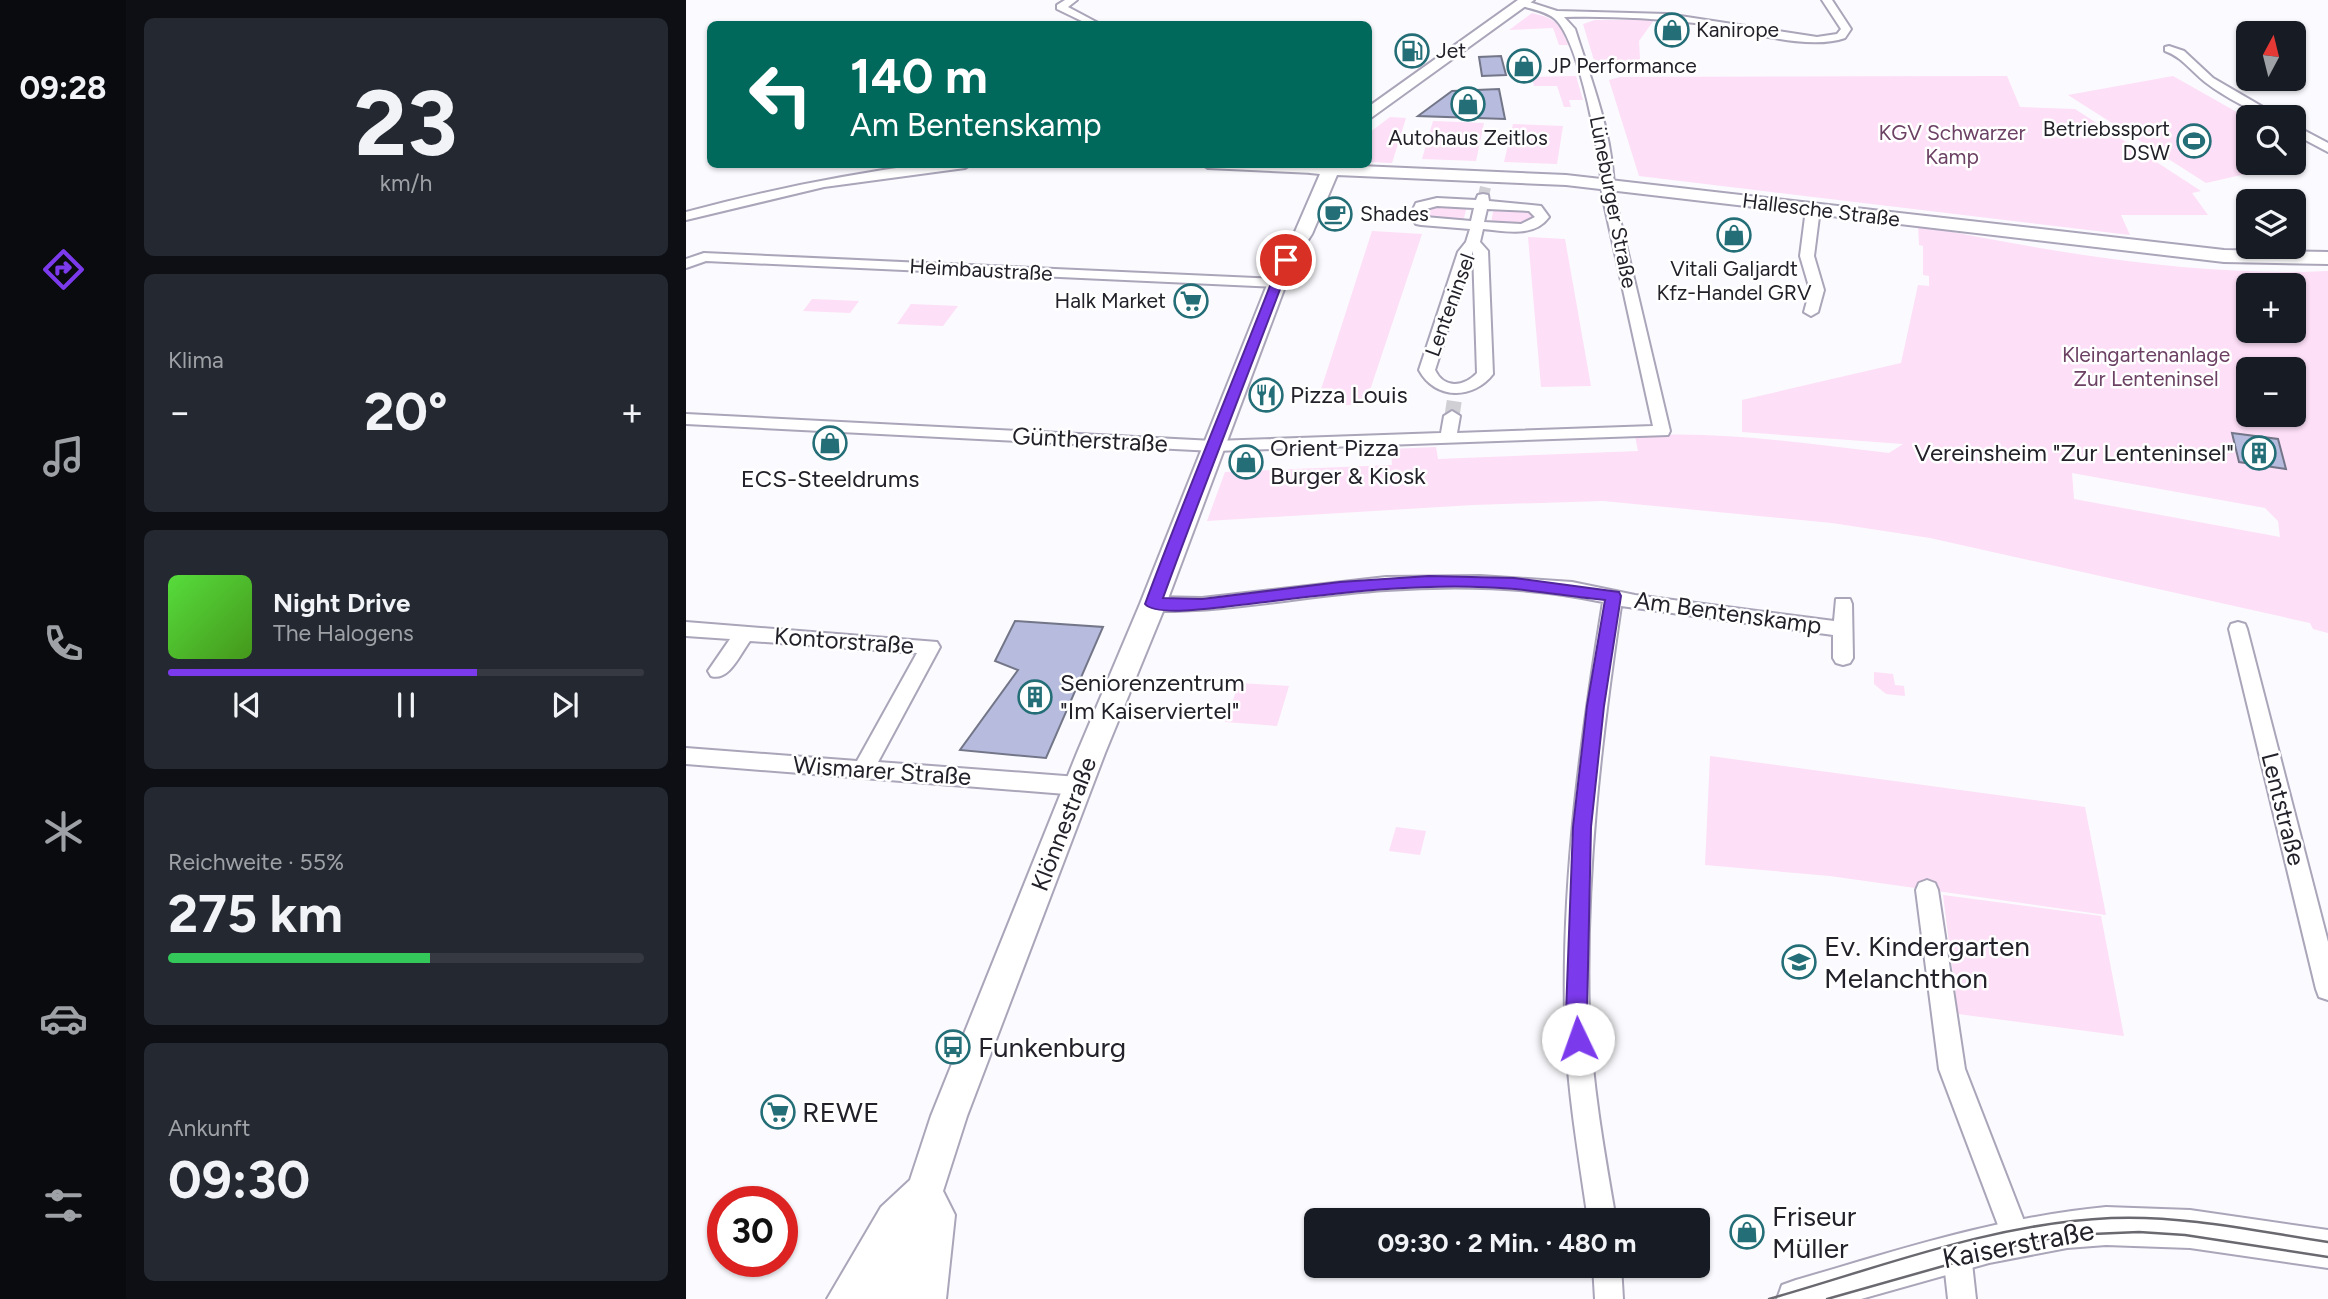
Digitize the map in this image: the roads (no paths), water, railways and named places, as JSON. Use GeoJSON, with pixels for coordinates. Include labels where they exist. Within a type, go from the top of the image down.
{"type":"FeatureCollection","features":[{"type":"Feature","properties":{"kind":"main road"},"geometry":{"type":"LineString","coordinates":[[1372,112],[1525,2]]}},
{"type":"Feature","properties":{"kind":"main road","name":"Klönnestraße"},"geometry":{"type":"LineString","coordinates":[[889,1299],[949,1116],[1078,786],[1153,604],[1286,260],[1303,234],[1323,168]]}},
{"type":"Feature","properties":{"kind":"main road","name":"Hallesche Straße"},"geometry":{"type":"LineString","coordinates":[[1330,168],[1485,191],[1608,184],[2224,256],[2328,258]]}},
{"type":"Feature","properties":{"kind":"main road"},"geometry":{"type":"LineString","coordinates":[[846,1299],[894,1220],[923,1193],[936,1215],[927,1299]]}},
{"type":"Feature","properties":{"kind":"main road","name":"Kaiserstraße"},"geometry":{"type":"LineString","coordinates":[[1796,1299],[2017,1239],[2106,1226],[2168,1227],[2328,1249]]}},
{"type":"Feature","properties":{"kind":"street"},"geometry":{"type":"LineString","coordinates":[[1525,2],[1556,14],[1680,16],[1798,38],[1825,40],[1841,36],[1846,29],[1827,0]]}},
{"type":"Feature","properties":{"kind":"street"},"geometry":{"type":"LineString","coordinates":[[1069,1],[1061,8],[1089,21]]}},
{"type":"Feature","properties":{"kind":"street","name":"Lüneburger Straße"},"geometry":{"type":"LineString","coordinates":[[1556,14],[1570,29],[1599,122],[1608,184],[1662,431]]}},
{"type":"Feature","properties":{"kind":"street"},"geometry":{"type":"LineString","coordinates":[[2174,48],[2209,80],[2253,105]]}},
{"type":"Feature","properties":{"kind":"street"},"geometry":{"type":"LineString","coordinates":[[2306,136],[2328,148]]}},
{"type":"Feature","properties":{"kind":"street"},"geometry":{"type":"LineString","coordinates":[[686,216],[763,196],[859,177],[932,168]]}},
{"type":"Feature","properties":{"kind":"street","name":"Lenteninsel"},"geometry":{"type":"LineString","coordinates":[[1473,243],[1481,251],[1485,374],[1480,381],[1455,393],[1432,382],[1427,370],[1465,251],[1473,243],[1485,191]]}},
{"type":"Feature","properties":{"kind":"street","name":"Lenteninsel"},"geometry":{"type":"LineString","coordinates":[[1485,191],[1536,209],[1542,218],[1530,227],[1428,224],[1417,216],[1417,210],[1421,206],[1485,191]]}},
{"type":"Feature","properties":{"kind":"street"},"geometry":{"type":"LineString","coordinates":[[1811,312],[1817,290],[1807,256],[1813,209]]}},
{"type":"Feature","properties":{"kind":"street","name":"Heimbaustraße"},"geometry":{"type":"LineString","coordinates":[[686,263],[704,257],[1277,283]]}},
{"type":"Feature","properties":{"kind":"street"},"geometry":{"type":"LineString","coordinates":[[1448,438],[1452,416]]}},
{"type":"Feature","properties":{"kind":"street","name":"Güntherstraße"},"geometry":{"type":"LineString","coordinates":[[686,419],[1214,446],[1662,431]]}},
{"type":"Feature","properties":{"kind":"street","name":"Am Bentenskamp"},"geometry":{"type":"LineString","coordinates":[[1153,604],[1202,604],[1340,587],[1418,582],[1514,583],[1843,629]]}},
{"type":"Feature","properties":{"kind":"street"},"geometry":{"type":"LineString","coordinates":[[1600,1208],[1582,1092],[1577,1013],[1582,827],[1596,706],[1614,596]]}},
{"type":"Feature","properties":{"kind":"street","name":"Am Bentenskamp"},"geometry":{"type":"LineString","coordinates":[[1843,604],[1843,658]]}},
{"type":"Feature","properties":{"kind":"street","name":"Kontorstraße"},"geometry":{"type":"LineString","coordinates":[[686,629],[930,647],[863,770]]}},
{"type":"Feature","properties":{"kind":"street","name":"Lentstraße"},"geometry":{"type":"LineString","coordinates":[[2238,629],[2328,989]]}},
{"type":"Feature","properties":{"kind":"street","name":"Kontorstraße"},"geometry":{"type":"LineString","coordinates":[[718,671],[744,634]]}},
{"type":"Feature","properties":{"kind":"street","name":"Wismarer Straße"},"geometry":{"type":"LineString","coordinates":[[686,756],[1078,786]]}},
{"type":"Feature","properties":{"kind":"street"},"geometry":{"type":"LineString","coordinates":[[1927,890],[1952,1069],[2017,1239]]}},
{"type":"Feature","properties":{"kind":"street"},"geometry":{"type":"LineString","coordinates":[[1957,1254],[1962,1299]]}},
{"type":"Feature","properties":{"kind":"street"},"geometry":{"type":"LineString","coordinates":[[1607,1278],[1609,1299]]}},
{"type":"Feature","properties":{"kind":"tunnel"},"geometry":{"type":"LineString","coordinates":[[1483,198],[1486,185]]}},
{"type":"Feature","properties":{"kind":"tunnel"},"geometry":{"type":"LineString","coordinates":[[1452,416],[1455,396]]}},
{"type":"Feature","properties":{"kind":"tram line"},"geometry":{"type":"LineString","coordinates":[[1769,1299],[1938,1248],[2024,1228],[2067,1222],[2111,1218],[2166,1219],[2328,1242]]}},
{"type":"Feature","properties":{"kind":"tram line"},"geometry":{"type":"LineString","coordinates":[[1827,1299],[2021,1244],[2069,1235],[2139,1232],[2185,1235],[2328,1257]]}},
{"type":"Feature","properties":{"kind":"place","name":"Kanirope"},"geometry":{"type":"Point","coordinates":[1672,30]}},
{"type":"Feature","properties":{"kind":"place","name":"Jet"},"geometry":{"type":"Point","coordinates":[1412,51]}},
{"type":"Feature","properties":{"kind":"place","name":"JP Performance"},"geometry":{"type":"Point","coordinates":[1524,66]}},
{"type":"Feature","properties":{"kind":"place","name":"Autohaus Zeitlos"},"geometry":{"type":"Point","coordinates":[1468,104]}},
{"type":"Feature","properties":{"kind":"place","name":"Betriebssport DSW"},"geometry":{"type":"Point","coordinates":[2194,141]}},
{"type":"Feature","properties":{"kind":"place","name":"Shades"},"geometry":{"type":"Point","coordinates":[1335,214]}},
{"type":"Feature","properties":{"kind":"place","name":"Vitali Galjardt Kfz-Handel GRV"},"geometry":{"type":"Point","coordinates":[1734,235]}},
{"type":"Feature","properties":{"kind":"place","name":"Halk Market"},"geometry":{"type":"Point","coordinates":[1191,301]}},
{"type":"Feature","properties":{"kind":"place","name":"Pizza Louis"},"geometry":{"type":"Point","coordinates":[1266,395]}},
{"type":"Feature","properties":{"kind":"place","name":"ECS-Steeldrums"},"geometry":{"type":"Point","coordinates":[830,443]}},
{"type":"Feature","properties":{"kind":"place","name":"Vereinsheim \"Zur Lenteninsel\""},"geometry":{"type":"Point","coordinates":[2259,453]}},
{"type":"Feature","properties":{"kind":"place","name":"Orient Pizza Burger & Kiosk"},"geometry":{"type":"Point","coordinates":[1246,462]}},
{"type":"Feature","properties":{"kind":"place","name":"Seniorenzentrum \"Im Kaiserviertel\""},"geometry":{"type":"Point","coordinates":[1035,697]}},
{"type":"Feature","properties":{"kind":"place","name":"Ev. Kindergarten Melanchthon"},"geometry":{"type":"Point","coordinates":[1799,962]}},
{"type":"Feature","properties":{"kind":"place","name":"Funkenburg"},"geometry":{"type":"Point","coordinates":[953,1047]}},
{"type":"Feature","properties":{"kind":"place","name":"REWE"},"geometry":{"type":"Point","coordinates":[778,1112]}},
{"type":"Feature","properties":{"kind":"place","name":"Friseur Müller"},"geometry":{"type":"Point","coordinates":[1747,1232]}},
{"type":"Feature","properties":{"kind":"park label","name":"KGV Schwarzer Kamp"},"geometry":{"type":"Point","coordinates":[1952,145]}},
{"type":"Feature","properties":{"kind":"park label","name":"Kleingartenanlage Zur Lenteninsel"},"geometry":{"type":"Point","coordinates":[2146,367]}}]}
